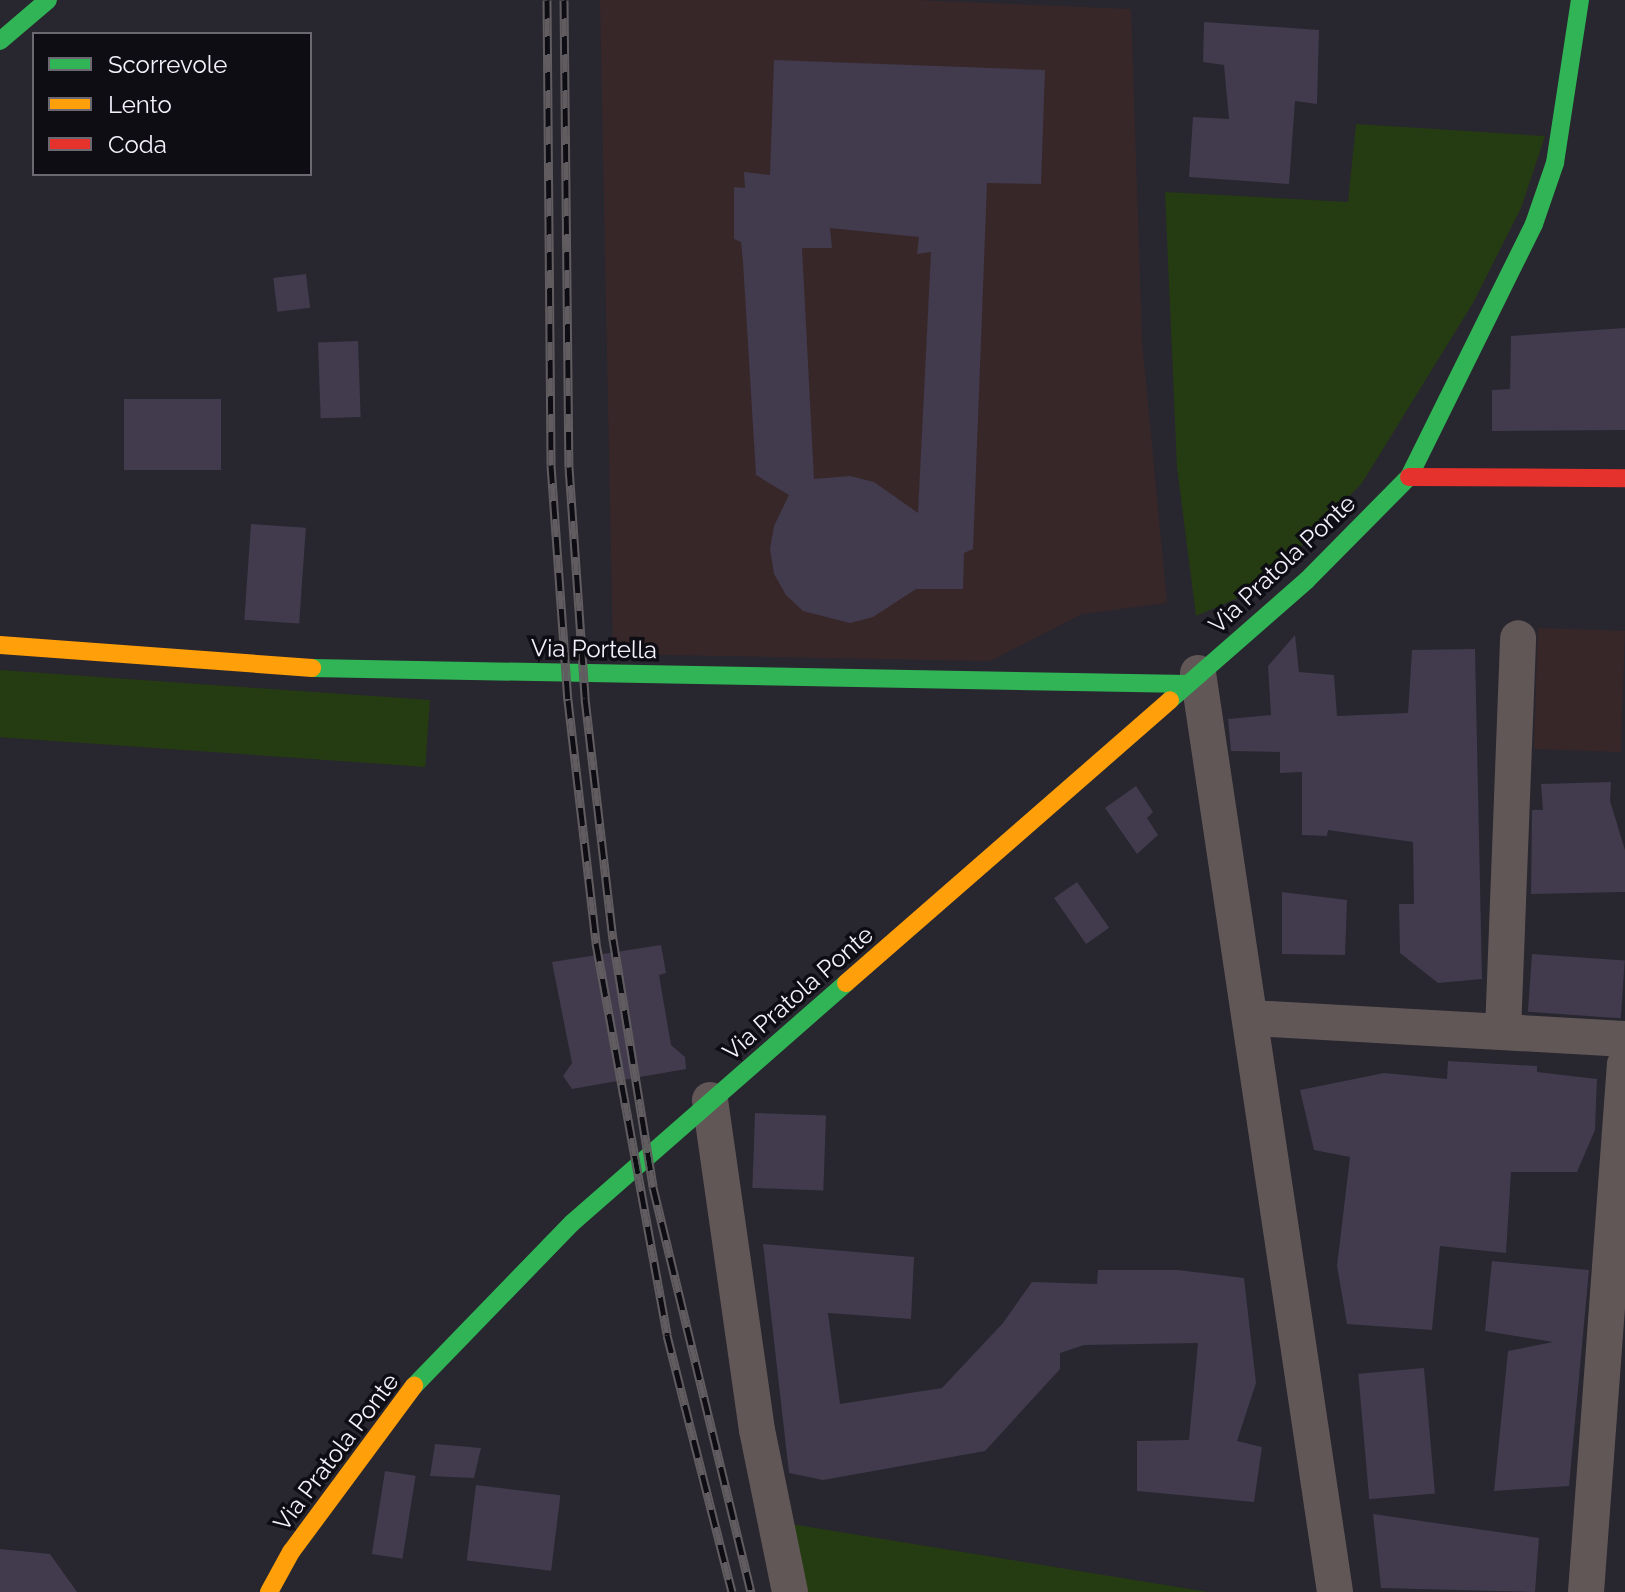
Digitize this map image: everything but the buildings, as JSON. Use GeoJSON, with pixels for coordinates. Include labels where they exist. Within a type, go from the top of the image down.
{"type":"FeatureCollection","features":[{"type":"Feature","properties":{"kind":"main road"},"geometry":{"type":"LineString","coordinates":[[0,41],[48,0]]}},
{"type":"Feature","properties":{"kind":"main road","name":"Via Pratola Ponte"},"geometry":{"type":"LineString","coordinates":[[269,1592],[291,1552],[404,1396],[572,1223],[1307,580],[1409,477],[1534,224],[1555,163],[1580,0]]}},
{"type":"Feature","properties":{"kind":"main road"},"geometry":{"type":"LineString","coordinates":[[1409,477],[1625,478]]}},
{"type":"Feature","properties":{"kind":"main road","name":"Via Portella"},"geometry":{"type":"LineString","coordinates":[[0,645],[315,668],[1193,679]]}},
{"type":"Feature","properties":{"kind":"street"},"geometry":{"type":"LineString","coordinates":[[1503,1032],[1518,638]]}},
{"type":"Feature","properties":{"kind":"street"},"geometry":{"type":"LineString","coordinates":[[1193,679],[1251,1018],[1335,1592]]}},
{"type":"Feature","properties":{"kind":"street"},"geometry":{"type":"LineString","coordinates":[[1251,1018],[1625,1039]]}},
{"type":"Feature","properties":{"kind":"street"},"geometry":{"type":"LineString","coordinates":[[1586,1592],[1625,1064]]}},
{"type":"Feature","properties":{"kind":"street"},"geometry":{"type":"LineString","coordinates":[[710,1100],[757,1430],[790,1592]]}},
{"type":"Feature","properties":{"kind":"shaded area"},"geometry":{"type":"Polygon","coordinates":[[[600,0],[915,0],[1131,9],[1142,341],[1167,603],[1082,614],[990,661],[613,654],[600,0]]]}},
{"type":"Feature","properties":{"kind":"shaded area"},"geometry":{"type":"Polygon","coordinates":[[[1538,628],[1625,631],[1621,752],[1534,749],[1538,628]]]}},
{"type":"Feature","properties":{"kind":"green space"},"geometry":{"type":"Polygon","coordinates":[[[1356,124],[1545,136],[1521,208],[1473,303],[1362,483],[1261,588],[1196,616],[1177,467],[1165,192],[1348,202],[1356,124]]]}},
{"type":"Feature","properties":{"kind":"green space"},"geometry":{"type":"Polygon","coordinates":[[[0,670],[430,700],[425,767],[0,737],[0,670]]]}},
{"type":"Feature","properties":{"kind":"green space"},"geometry":{"type":"Polygon","coordinates":[[[785,1523],[1208,1592],[798,1592],[785,1523]]]}},
{"type":"Feature","properties":{"kind":"railway"},"geometry":{"type":"LineString","coordinates":[[547,0],[551,465],[568,700],[596,943],[667,1335],[732,1592]]}},
{"type":"Feature","properties":{"kind":"railway"},"geometry":{"type":"LineString","coordinates":[[564,0],[569,467],[585,698],[613,939],[653,1187],[751,1592]]}},
{"type":"Feature","properties":{"kind":"traffic: fast"},"geometry":{"type":"LineString","coordinates":[[0,41],[48,0]]}},
{"type":"Feature","properties":{"kind":"traffic: fast"},"geometry":{"type":"LineString","coordinates":[[1170,700],[1307,580],[1409,477],[1534,224],[1555,163],[1580,0]]}},
{"type":"Feature","properties":{"kind":"traffic: fast"},"geometry":{"type":"LineString","coordinates":[[312,668],[1188,684]]}},
{"type":"Feature","properties":{"kind":"traffic: fast"},"geometry":{"type":"LineString","coordinates":[[414,1386],[572,1223],[846,983]]}},
{"type":"Feature","properties":{"kind":"traffic: slow"},"geometry":{"type":"LineString","coordinates":[[0,645],[312,668]]}},
{"type":"Feature","properties":{"kind":"traffic: slow"},"geometry":{"type":"LineString","coordinates":[[846,983],[1170,700]]}},
{"type":"Feature","properties":{"kind":"traffic: slow"},"geometry":{"type":"LineString","coordinates":[[269,1592],[291,1552],[414,1386]]}},
{"type":"Feature","properties":{"kind":"traffic: jam"},"geometry":{"type":"LineString","coordinates":[[1409,477],[1625,478]]}}]}
